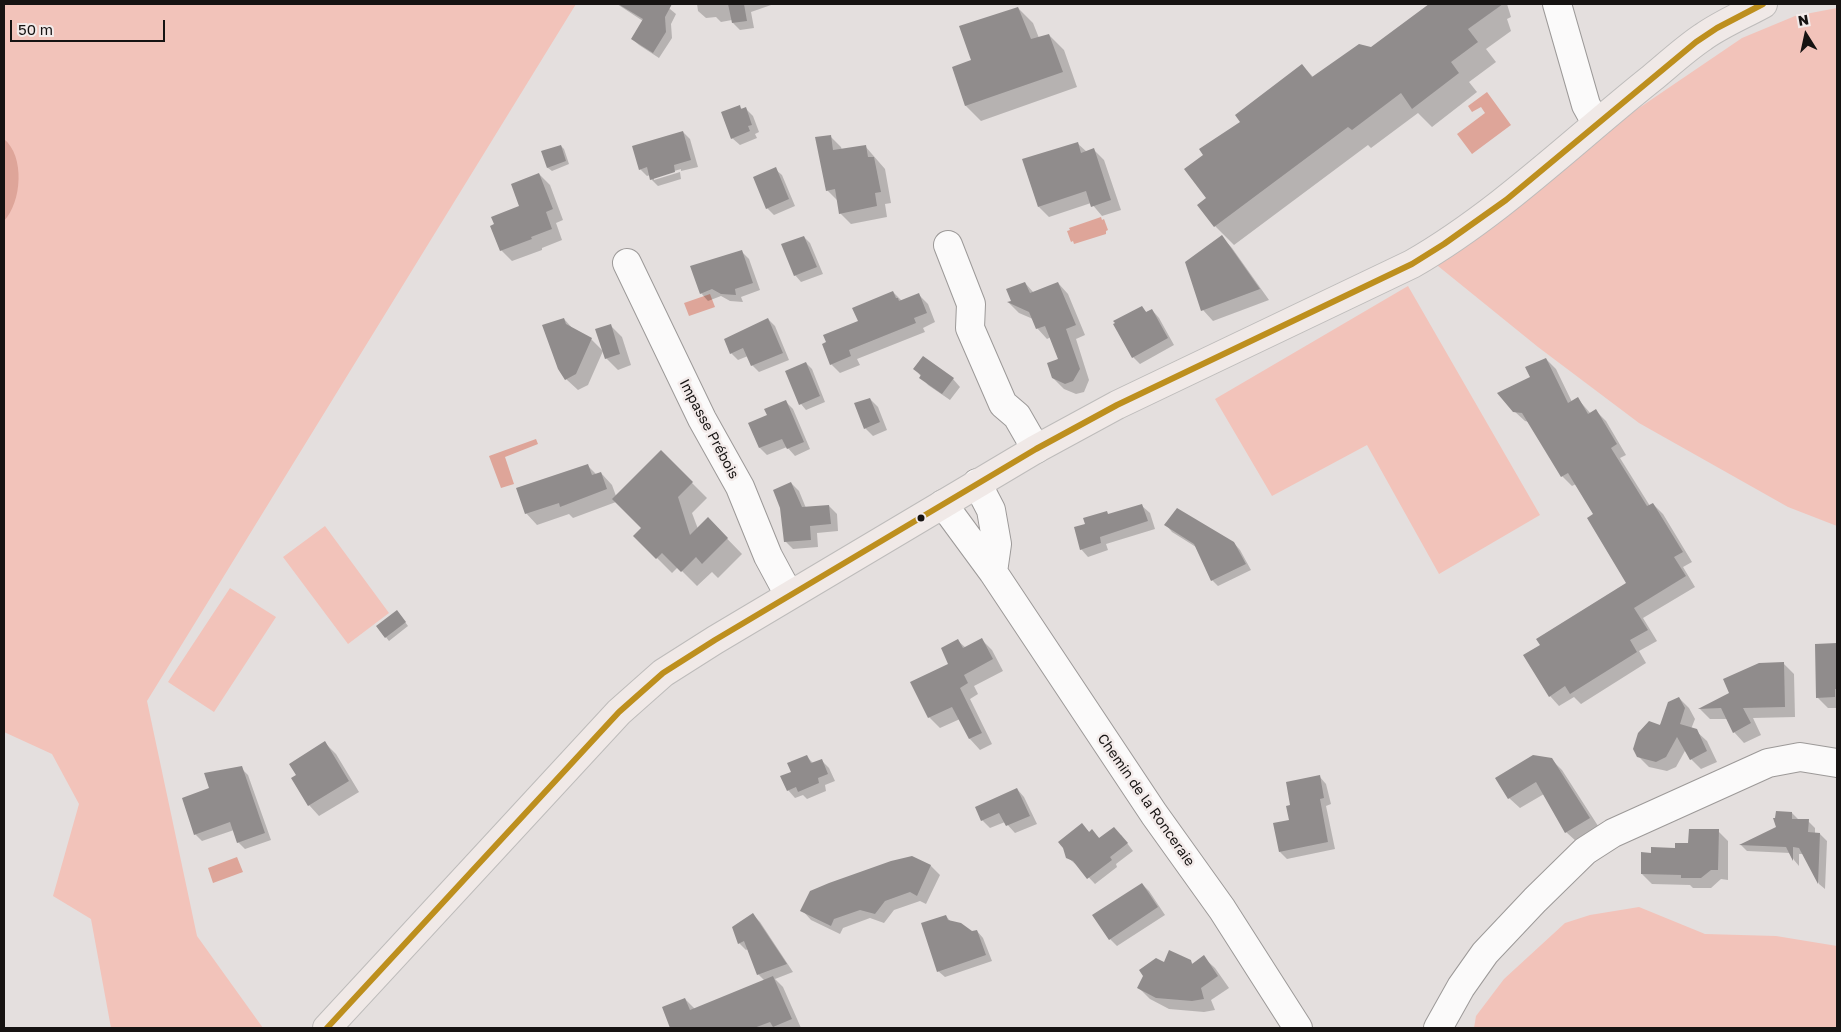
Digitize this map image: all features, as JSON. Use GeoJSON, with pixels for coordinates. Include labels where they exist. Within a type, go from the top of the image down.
{"type":"FeatureCollection","features":[{"type":"Feature","properties":{"kind":"main road"},"geometry":{"type":"LineString","coordinates":[[327,1028],[619,712],[663,673],[789,595],[1036,449],[1116,405],[1412,264],[1433,252],[1458,236],[1504,200],[1703,36],[1763,4]]}},
{"type":"Feature","properties":{"kind":"street"},"geometry":{"type":"LineString","coordinates":[[1557,4],[1586,104],[1596,123]]}},
{"type":"Feature","properties":{"kind":"street"},"geometry":{"type":"LineString","coordinates":[[948,245],[971,304],[986,319],[1020,396],[1017,416],[1036,449]]}},
{"type":"Feature","properties":{"kind":"street","name":"Impasse Prébois"},"geometry":{"type":"LineString","coordinates":[[627,263],[702,420],[740,487],[768,556],[789,595]]}},
{"type":"Feature","properties":{"kind":"street"},"geometry":{"type":"LineString","coordinates":[[977,484],[991,510],[997,544],[993,572]]}},
{"type":"Feature","properties":{"kind":"street","name":"Chemin de la Ronceraie"},"geometry":{"type":"LineString","coordinates":[[943,504],[993,572],[1154,814],[1222,909],[1298,1028]]}},
{"type":"Feature","properties":{"kind":"street"},"geometry":{"type":"LineString","coordinates":[[1438,1028],[1461,987],[1485,952],[1585,851],[1613,833],[1768,763],[1800,757],[1837,763]]}},
{"type":"Feature","properties":{"kind":"shaded area"},"geometry":{"type":"Polygon","coordinates":[[[4,4],[576,4],[147,701],[197,936],[263,1028],[111,1028],[91,919],[53,896],[79,804],[52,754],[4,732],[4,4]]]}},
{"type":"Feature","properties":{"kind":"shaded area"},"geometry":{"type":"Polygon","coordinates":[[[1837,8],[1837,526],[1788,507],[1639,423],[1538,347],[1438,266],[1427,252],[1742,38],[1795,16],[1837,8]]]}},
{"type":"Feature","properties":{"kind":"shaded area"},"geometry":{"type":"Polygon","coordinates":[[[1487,92],[1511,125],[1472,154],[1457,134],[1485,113],[1481,107],[1472,112],[1468,106],[1487,92]]]}},
{"type":"Feature","properties":{"kind":"shaded area"},"geometry":{"type":"Polygon","coordinates":[[[4,139],[11,147],[15,156],[19,179],[15,203],[4,221],[4,139]]]}},
{"type":"Feature","properties":{"kind":"shaded area"},"geometry":{"type":"Polygon","coordinates":[[[1101,217],[1102,220],[1104,219],[1108,230],[1106,234],[1074,244],[1073,241],[1071,242],[1067,231],[1070,230],[1069,228],[1101,217]]]}},
{"type":"Feature","properties":{"kind":"shaded area"},"geometry":{"type":"Polygon","coordinates":[[[1408,286],[1540,515],[1439,574],[1367,445],[1272,496],[1215,399],[1408,286]]]}},
{"type":"Feature","properties":{"kind":"shaded area"},"geometry":{"type":"Polygon","coordinates":[[[710,294],[715,307],[689,316],[684,303],[710,294]]]}},
{"type":"Feature","properties":{"kind":"shaded area"},"geometry":{"type":"Polygon","coordinates":[[[536,439],[538,444],[505,457],[514,484],[501,488],[489,456],[536,439]]]}},
{"type":"Feature","properties":{"kind":"shaded area"},"geometry":{"type":"Polygon","coordinates":[[[325,526],[389,613],[348,644],[283,557],[325,526]]]}},
{"type":"Feature","properties":{"kind":"shaded area"},"geometry":{"type":"Polygon","coordinates":[[[230,588],[276,617],[214,712],[168,682],[230,588]]]}},
{"type":"Feature","properties":{"kind":"shaded area"},"geometry":{"type":"Polygon","coordinates":[[[237,857],[243,872],[213,883],[208,868],[237,857]]]}},
{"type":"Feature","properties":{"kind":"shaded area"},"geometry":{"type":"Polygon","coordinates":[[[1639,907],[1705,934],[1776,936],[1837,946],[1837,1028],[1474,1028],[1476,1016],[1504,979],[1565,923],[1590,915],[1639,907]]]}},
{"type":"Feature","properties":{"kind":"building"},"geometry":{"type":"Polygon","coordinates":[[[618,4],[672,4],[665,17],[666,32],[653,53],[631,39],[643,19],[618,4]]]}},
{"type":"Feature","properties":{"kind":"building"},"geometry":{"type":"Polygon","coordinates":[[[728,4],[744,4],[747,21],[732,23],[728,4]]]}},
{"type":"Feature","properties":{"kind":"building"},"geometry":{"type":"Polygon","coordinates":[[[1429,4],[1503,4],[1468,29],[1478,42],[1451,62],[1459,73],[1412,109],[1401,93],[1352,130],[1348,127],[1214,227],[1197,205],[1206,198],[1184,169],[1203,155],[1199,149],[1240,122],[1235,115],[1302,64],[1312,77],[1359,44],[1371,47],[1429,4]]]}},
{"type":"Feature","properties":{"kind":"building"},"geometry":{"type":"Polygon","coordinates":[[[1018,7],[1031,39],[1049,34],[1063,72],[965,106],[952,67],[971,60],[959,26],[1018,7]]]}},
{"type":"Feature","properties":{"kind":"building"},"geometry":{"type":"Polygon","coordinates":[[[740,105],[741,109],[746,107],[752,125],[748,126],[750,131],[731,139],[721,112],[740,105]]]}},
{"type":"Feature","properties":{"kind":"building"},"geometry":{"type":"Polygon","coordinates":[[[683,131],[691,160],[674,165],[675,172],[650,180],[647,167],[639,170],[632,146],[683,131]]]}},
{"type":"Feature","properties":{"kind":"building"},"geometry":{"type":"Polygon","coordinates":[[[831,135],[833,150],[866,145],[868,157],[874,157],[881,192],[875,193],[877,206],[839,214],[835,189],[826,191],[815,137],[831,135]]]}},
{"type":"Feature","properties":{"kind":"building"},"geometry":{"type":"Polygon","coordinates":[[[1078,142],[1081,153],[1094,148],[1111,200],[1091,207],[1086,191],[1038,207],[1022,159],[1078,142]]]}},
{"type":"Feature","properties":{"kind":"building"},"geometry":{"type":"Polygon","coordinates":[[[561,145],[566,161],[547,168],[541,151],[561,145]]]}},
{"type":"Feature","properties":{"kind":"building"},"geometry":{"type":"Polygon","coordinates":[[[776,167],[789,199],[766,209],[753,177],[776,167]]]}},
{"type":"Feature","properties":{"kind":"building"},"geometry":{"type":"Polygon","coordinates":[[[539,173],[553,209],[546,212],[552,229],[500,251],[490,226],[494,224],[491,217],[519,206],[511,184],[539,173]]]}},
{"type":"Feature","properties":{"kind":"building"},"geometry":{"type":"Polygon","coordinates":[[[1222,235],[1260,289],[1201,311],[1185,262],[1222,235]]]}},
{"type":"Feature","properties":{"kind":"building"},"geometry":{"type":"Polygon","coordinates":[[[804,236],[817,267],[794,276],[781,244],[804,236]]]}},
{"type":"Feature","properties":{"kind":"building"},"geometry":{"type":"Polygon","coordinates":[[[742,250],[753,283],[735,289],[736,295],[721,294],[712,289],[700,294],[690,266],[742,250]]]}},
{"type":"Feature","properties":{"kind":"building"},"geometry":{"type":"Polygon","coordinates":[[[1025,282],[1030,293],[1058,282],[1076,325],[1066,329],[1080,369],[1073,381],[1065,384],[1052,378],[1047,363],[1058,359],[1045,326],[1036,329],[1029,312],[1007,302],[1011,301],[1006,289],[1025,282]]]}},
{"type":"Feature","properties":{"kind":"building"},"geometry":{"type":"Polygon","coordinates":[[[893,291],[899,301],[919,293],[927,313],[914,318],[916,323],[849,350],[851,356],[830,365],[822,344],[826,342],[823,335],[858,321],[852,308],[893,291]]]}},
{"type":"Feature","properties":{"kind":"building"},"geometry":{"type":"Polygon","coordinates":[[[1142,306],[1146,312],[1152,309],[1168,338],[1132,358],[1113,321],[1142,306]]]}},
{"type":"Feature","properties":{"kind":"building"},"geometry":{"type":"Polygon","coordinates":[[[564,318],[566,324],[592,338],[576,374],[565,380],[558,369],[542,325],[564,318]]]}},
{"type":"Feature","properties":{"kind":"building"},"geometry":{"type":"Polygon","coordinates":[[[768,318],[783,353],[751,366],[743,348],[730,354],[724,339],[768,318]]]}},
{"type":"Feature","properties":{"kind":"building"},"geometry":{"type":"Polygon","coordinates":[[[611,324],[620,354],[605,359],[595,329],[611,324]]]}},
{"type":"Feature","properties":{"kind":"building"},"geometry":{"type":"Polygon","coordinates":[[[923,356],[954,378],[942,394],[919,378],[921,375],[913,369],[923,356]]]}},
{"type":"Feature","properties":{"kind":"building"},"geometry":{"type":"Polygon","coordinates":[[[1546,358],[1568,403],[1578,397],[1588,414],[1596,409],[1617,444],[1611,448],[1647,506],[1653,503],[1683,552],[1674,557],[1686,576],[1634,608],[1648,630],[1630,640],[1637,652],[1570,694],[1565,686],[1549,697],[1523,655],[1540,645],[1536,639],[1626,583],[1587,518],[1593,514],[1568,473],[1561,477],[1522,413],[1513,412],[1497,393],[1530,377],[1525,367],[1546,358]]]}},
{"type":"Feature","properties":{"kind":"building"},"geometry":{"type":"Polygon","coordinates":[[[806,362],[820,396],[799,405],[785,371],[806,362]]]}},
{"type":"Feature","properties":{"kind":"building"},"geometry":{"type":"Polygon","coordinates":[[[870,398],[880,422],[864,429],[854,403],[870,398]]]}},
{"type":"Feature","properties":{"kind":"building"},"geometry":{"type":"Polygon","coordinates":[[[786,400],[804,442],[787,449],[782,439],[759,448],[748,423],[767,415],[764,409],[786,400]]]}},
{"type":"Feature","properties":{"kind":"building"},"geometry":{"type":"Polygon","coordinates":[[[661,450],[693,482],[678,497],[690,535],[708,517],[728,538],[702,564],[696,557],[681,572],[662,553],[656,559],[633,536],[641,528],[612,499],[661,450]]]}},
{"type":"Feature","properties":{"kind":"building"},"geometry":{"type":"Polygon","coordinates":[[[588,464],[592,475],[601,472],[607,489],[560,507],[559,503],[525,514],[516,488],[588,464]]]}},
{"type":"Feature","properties":{"kind":"building"},"geometry":{"type":"Polygon","coordinates":[[[791,482],[802,507],[829,505],[831,524],[810,526],[811,540],[784,542],[780,508],[773,490],[791,482]]]}},
{"type":"Feature","properties":{"kind":"building"},"geometry":{"type":"Polygon","coordinates":[[[1142,504],[1148,521],[1100,537],[1101,543],[1080,550],[1074,527],[1085,524],[1083,518],[1107,511],[1108,514],[1142,504]]]}},
{"type":"Feature","properties":{"kind":"building"},"geometry":{"type":"Polygon","coordinates":[[[1177,508],[1234,542],[1246,564],[1211,581],[1194,544],[1164,525],[1177,508]]]}},
{"type":"Feature","properties":{"kind":"building"},"geometry":{"type":"Polygon","coordinates":[[[397,610],[406,622],[385,638],[376,626],[397,610]]]}},
{"type":"Feature","properties":{"kind":"building"},"geometry":{"type":"Polygon","coordinates":[[[982,638],[993,659],[964,675],[968,683],[960,688],[982,733],[969,739],[952,707],[928,718],[910,682],[948,664],[941,648],[958,639],[963,648],[982,638]]]}},
{"type":"Feature","properties":{"kind":"building"},"geometry":{"type":"Polygon","coordinates":[[[1837,643],[1837,689],[1835,689],[1835,697],[1816,698],[1815,644],[1837,643]]]}},
{"type":"Feature","properties":{"kind":"building"},"geometry":{"type":"Polygon","coordinates":[[[1784,662],[1785,707],[1743,708],[1751,723],[1733,733],[1721,708],[1698,709],[1729,693],[1723,679],[1759,663],[1784,662]]]}},
{"type":"Feature","properties":{"kind":"building"},"geometry":{"type":"Polygon","coordinates":[[[1679,697],[1685,708],[1680,724],[1697,729],[1707,751],[1690,760],[1677,737],[1666,757],[1656,762],[1637,757],[1633,749],[1638,733],[1649,721],[1660,725],[1668,702],[1679,697]]]}},
{"type":"Feature","properties":{"kind":"building"},"geometry":{"type":"Polygon","coordinates":[[[325,741],[349,781],[308,806],[291,778],[296,775],[289,764],[325,741]]]}},
{"type":"Feature","properties":{"kind":"building"},"geometry":{"type":"Polygon","coordinates":[[[807,755],[811,763],[822,759],[828,774],[818,778],[819,783],[798,792],[796,787],[787,791],[780,776],[791,772],[787,763],[807,755]]]}},
{"type":"Feature","properties":{"kind":"building"},"geometry":{"type":"Polygon","coordinates":[[[1533,755],[1552,758],[1590,818],[1565,833],[1536,782],[1508,799],[1495,778],[1533,755]]]}},
{"type":"Feature","properties":{"kind":"building"},"geometry":{"type":"Polygon","coordinates":[[[242,766],[265,833],[237,843],[230,822],[194,835],[182,798],[209,788],[204,773],[242,766]]]}},
{"type":"Feature","properties":{"kind":"building"},"geometry":{"type":"Polygon","coordinates":[[[1320,775],[1324,798],[1320,799],[1328,842],[1279,852],[1273,823],[1289,820],[1286,806],[1290,805],[1286,782],[1320,775]]]}},
{"type":"Feature","properties":{"kind":"building"},"geometry":{"type":"Polygon","coordinates":[[[1017,788],[1030,816],[1006,826],[999,813],[981,821],[975,807],[1017,788]]]}},
{"type":"Feature","properties":{"kind":"building"},"geometry":{"type":"Polygon","coordinates":[[[1776,811],[1792,812],[1792,819],[1809,819],[1808,832],[1820,833],[1818,884],[1799,848],[1793,847],[1793,861],[1786,847],[1739,845],[1776,827],[1773,818],[1775,818],[1776,811]]]}},
{"type":"Feature","properties":{"kind":"building"},"geometry":{"type":"Polygon","coordinates":[[[1082,823],[1089,832],[1092,829],[1099,838],[1114,827],[1128,843],[1110,857],[1112,860],[1087,879],[1073,861],[1066,858],[1063,848],[1058,842],[1082,823]]]}},
{"type":"Feature","properties":{"kind":"building"},"geometry":{"type":"Polygon","coordinates":[[[1689,829],[1719,829],[1718,870],[1711,870],[1701,878],[1681,878],[1681,875],[1641,874],[1641,852],[1651,853],[1651,847],[1675,848],[1675,843],[1688,843],[1689,829]]]}},
{"type":"Feature","properties":{"kind":"building"},"geometry":{"type":"Polygon","coordinates":[[[912,856],[931,865],[917,896],[910,892],[885,901],[875,914],[860,910],[834,919],[831,926],[800,911],[810,891],[891,861],[912,856]]]}},
{"type":"Feature","properties":{"kind":"building"},"geometry":{"type":"Polygon","coordinates":[[[1142,883],[1158,907],[1109,940],[1092,915],[1142,883]]]}},
{"type":"Feature","properties":{"kind":"building"},"geometry":{"type":"Polygon","coordinates":[[[753,913],[787,964],[757,975],[744,941],[738,944],[732,927],[753,913]]]}},
{"type":"Feature","properties":{"kind":"building"},"geometry":{"type":"Polygon","coordinates":[[[946,915],[948,920],[961,923],[972,931],[977,930],[986,955],[937,972],[921,923],[946,915]]]}},
{"type":"Feature","properties":{"kind":"building"},"geometry":{"type":"Polygon","coordinates":[[[1169,950],[1191,960],[1192,964],[1204,955],[1218,976],[1201,988],[1204,999],[1192,1001],[1156,998],[1137,988],[1143,976],[1139,970],[1156,958],[1164,962],[1169,950]]]}},
{"type":"Feature","properties":{"kind":"building"},"geometry":{"type":"Polygon","coordinates":[[[773,976],[792,1019],[773,1027],[770,1022],[754,1028],[670,1028],[662,1007],[685,998],[690,1010],[773,976]]]}},
{"type":"Feature","properties":{"kind":"transit line"},"geometry":{"type":"LineString","coordinates":[[327,1028],[619,712],[663,673],[715,640],[1036,449],[1117,405],[1412,264],[1506,200],[1696,42],[1717,28],[1763,4]]}}]}
